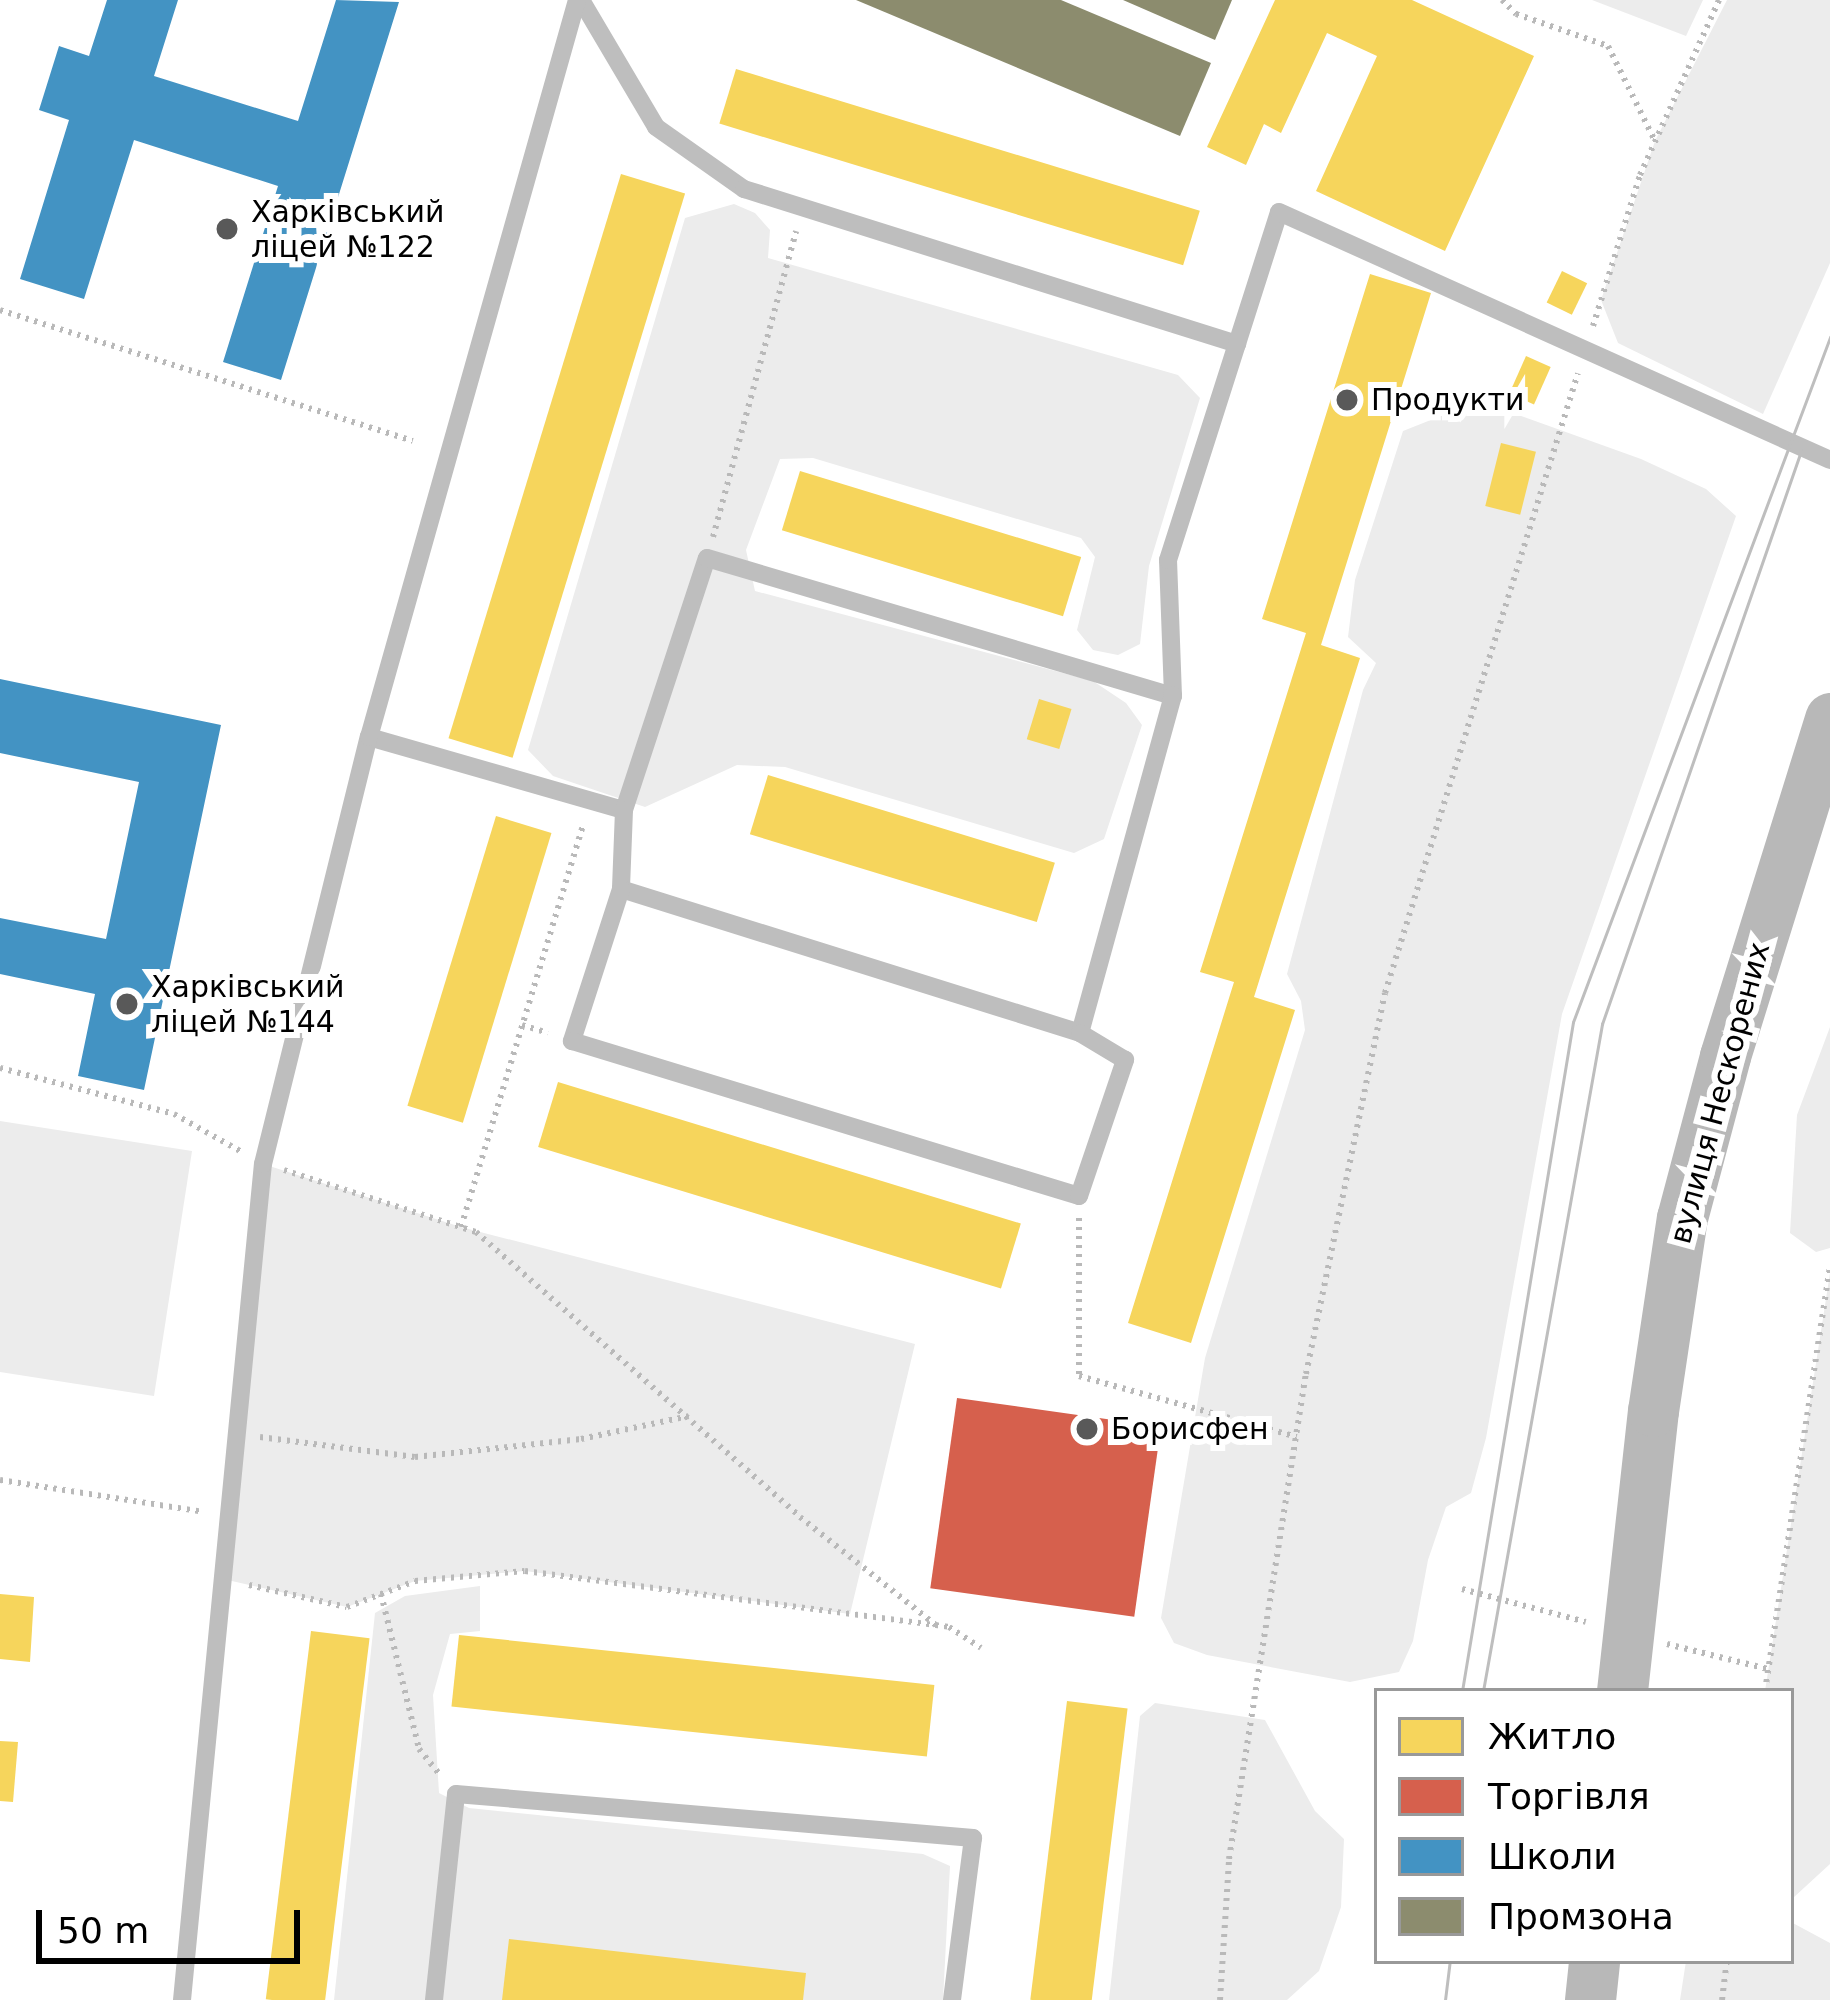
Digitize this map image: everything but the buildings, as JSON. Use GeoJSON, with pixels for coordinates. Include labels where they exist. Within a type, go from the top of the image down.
{"type":"FeatureCollection","features":[{"type":"Feature","properties":{"kind":"main road","name":"вулиця Нескорених"},"geometry":{"type":"LineString","coordinates":[[1622,1688],[1653,1411],[1682,1218],[1725,1056],[1830,718]]}},
{"type":"Feature","properties":{"kind":"main road"},"geometry":{"type":"LineString","coordinates":[[1590,2000],[1594,1964]]}},
{"type":"Feature","properties":{"kind":"lane"},"geometry":{"type":"LineString","coordinates":[[579,0],[656,127],[744,189],[1237,344]]}},
{"type":"Feature","properties":{"kind":"lane"},"geometry":{"type":"LineString","coordinates":[[182,2000],[263,1164],[369,737],[579,0]]}},
{"type":"Feature","properties":{"kind":"lane"},"geometry":{"type":"LineString","coordinates":[[1080,1033],[1173,696],[1168,560],[1279,212],[1830,460]]}},
{"type":"Feature","properties":{"kind":"lane"},"geometry":{"type":"LineString","coordinates":[[621,889],[1080,1033],[1125,1060],[1079,1196],[572,1041],[621,889],[624,811],[707,558],[1173,696]]}},
{"type":"Feature","properties":{"kind":"lane"},"geometry":{"type":"LineString","coordinates":[[369,737],[624,811]]}},
{"type":"Feature","properties":{"kind":"lane"},"geometry":{"type":"LineString","coordinates":[[434,2000],[456,1794],[973,1838],[952,2000]]}},
{"type":"Feature","properties":{"kind":"path"},"geometry":{"type":"LineString","coordinates":[[1502,0],[1516,14],[1608,46],[1655,141]]}},
{"type":"Feature","properties":{"kind":"path"},"geometry":{"type":"LineString","coordinates":[[1220,2000],[1229,1859],[1297,1437],[1385,993],[1655,141],[1719,0]]}},
{"type":"Feature","properties":{"kind":"path"},"geometry":{"type":"LineString","coordinates":[[707,558],[802,207]]}},
{"type":"Feature","properties":{"kind":"path"},"geometry":{"type":"LineString","coordinates":[[0,310],[413,441]]}},
{"type":"Feature","properties":{"kind":"path"},"geometry":{"type":"LineString","coordinates":[[461,1227],[591,801]]}},
{"type":"Feature","properties":{"kind":"path"},"geometry":{"type":"LineString","coordinates":[[0,1068],[175,1114],[263,1164],[476,1232],[800,1517],[936,1625]]}},
{"type":"Feature","properties":{"kind":"path"},"geometry":{"type":"LineString","coordinates":[[1079,1196],[1078,1376],[1297,1437]]}},
{"type":"Feature","properties":{"kind":"path"},"geometry":{"type":"LineString","coordinates":[[1765,1688],[1830,1264]]}},
{"type":"Feature","properties":{"kind":"path"},"geometry":{"type":"LineString","coordinates":[[237,1435],[415,1457],[581,1439],[689,1416]]}},
{"type":"Feature","properties":{"kind":"path"},"geometry":{"type":"LineString","coordinates":[[0,1480],[229,1516]]}},
{"type":"Feature","properties":{"kind":"path"},"geometry":{"type":"LineString","coordinates":[[223,1579],[347,1607],[415,1581],[525,1571],[949,1627],[981,1648]]}},
{"type":"Feature","properties":{"kind":"path"},"geometry":{"type":"LineString","coordinates":[[1462,1589],[1607,1628]]}},
{"type":"Feature","properties":{"kind":"path"},"geometry":{"type":"LineString","coordinates":[[381,1594],[419,1749],[456,1794]]}},
{"type":"Feature","properties":{"kind":"path"},"geometry":{"type":"LineString","coordinates":[[1666,1644],[1768,1669]]}},
{"type":"Feature","properties":{"kind":"path"},"geometry":{"type":"LineString","coordinates":[[1722,2000],[1726,1964]]}},
{"type":"Feature","properties":{"kind":"shaded area"},"geometry":{"type":"Polygon","coordinates":[[[1592,0],[1703,0],[1686,36],[1592,0]]]}},
{"type":"Feature","properties":{"kind":"shaded area"},"geometry":{"type":"Polygon","coordinates":[[[1727,0],[1830,0],[1830,263],[1763,414],[1618,343],[1601,300],[1655,141],[1727,0]]]}},
{"type":"Feature","properties":{"kind":"shaded area"},"geometry":{"type":"Polygon","coordinates":[[[734,204],[755,213],[770,230],[768,258],[1178,375],[1200,398],[1149,566],[1140,644],[1118,655],[1093,650],[1077,630],[1095,557],[1081,538],[813,458],[780,459],[746,550],[755,591],[1093,681],[1126,703],[1142,725],[1104,839],[1074,853],[785,767],[737,765],[645,807],[553,776],[528,750],[685,218],[734,204]]]}},
{"type":"Feature","properties":{"kind":"shaded area"},"geometry":{"type":"Polygon","coordinates":[[[1456,410],[1513,413],[1641,459],[1706,489],[1736,516],[1562,1014],[1486,1438],[1471,1493],[1446,1507],[1428,1560],[1413,1641],[1399,1672],[1350,1682],[1207,1655],[1174,1643],[1161,1618],[1205,1358],[1305,1030],[1301,1001],[1287,974],[1363,690],[1376,663],[1348,637],[1355,580],[1403,431],[1456,410]]]}},
{"type":"Feature","properties":{"kind":"shaded area"},"geometry":{"type":"Polygon","coordinates":[[[1830,1027],[1830,1248],[1816,1252],[1790,1233],[1797,1115],[1830,1027]]]}},
{"type":"Feature","properties":{"kind":"shaded area"},"geometry":{"type":"Polygon","coordinates":[[[0,1121],[192,1151],[154,1396],[0,1372],[0,1121]]]}},
{"type":"Feature","properties":{"kind":"shaded area"},"geometry":{"type":"Polygon","coordinates":[[[263,1164],[461,1227],[915,1344],[850,1614],[525,1571],[415,1581],[347,1607],[223,1579],[263,1164]]]}},
{"type":"Feature","properties":{"kind":"shaded area"},"geometry":{"type":"Polygon","coordinates":[[[1830,1273],[1830,1864],[1794,1897],[1794,1688],[1765,1688],[1830,1273]]]}},
{"type":"Feature","properties":{"kind":"shaded area"},"geometry":{"type":"Polygon","coordinates":[[[480,1586],[480,1631],[450,1634],[433,1695],[439,1793],[469,1808],[923,1854],[950,1866],[943,2000],[334,2000],[375,1613],[405,1596],[480,1586]]]}},
{"type":"Feature","properties":{"kind":"shaded area"},"geometry":{"type":"Polygon","coordinates":[[[1155,1703],[1265,1720],[1315,1811],[1344,1839],[1341,1907],[1319,1971],[1287,2000],[1109,2000],[1140,1716],[1155,1703]]]}},
{"type":"Feature","properties":{"kind":"shaded area"},"geometry":{"type":"Polygon","coordinates":[[[1794,1924],[1830,1943],[1830,2000],[1680,2000],[1686,1964],[1794,1964],[1794,1924]]]}},
{"type":"Feature","properties":{"kind":"tram line"},"geometry":{"type":"LineString","coordinates":[[1462,1688],[1573,1022],[1830,337]]}},
{"type":"Feature","properties":{"kind":"tram line"},"geometry":{"type":"LineString","coordinates":[[1484,1688],[1602,1024],[1801,451]]}},
{"type":"Feature","properties":{"kind":"tram line"},"geometry":{"type":"LineString","coordinates":[[1445,2000],[1450,1964]]}},
{"type":"Feature","properties":{"kind":"place","name":"Харківський ліцей №122"},"geometry":{"type":"Point","coordinates":[227,229]}},
{"type":"Feature","properties":{"kind":"place","name":"Продукти"},"geometry":{"type":"Point","coordinates":[1347,400]}},
{"type":"Feature","properties":{"kind":"place","name":"Харківський ліцей №144"},"geometry":{"type":"Point","coordinates":[127,1004]}},
{"type":"Feature","properties":{"kind":"place","name":"Борисфен"},"geometry":{"type":"Point","coordinates":[1087,1429]}}]}
